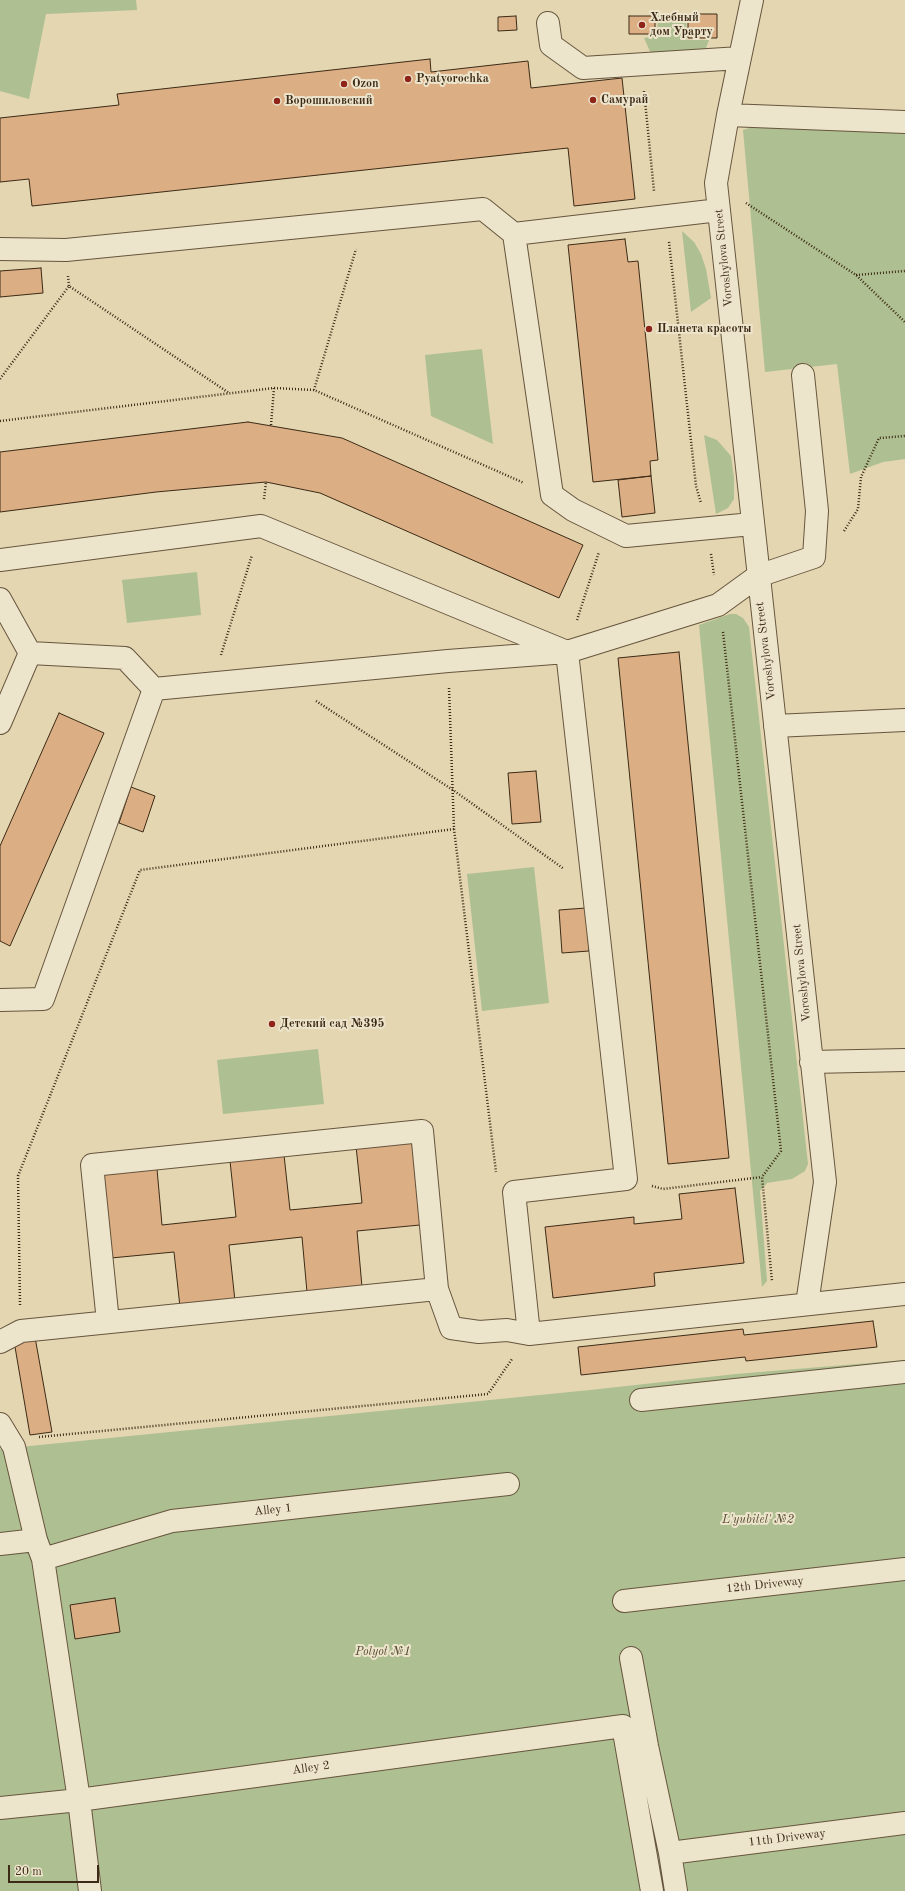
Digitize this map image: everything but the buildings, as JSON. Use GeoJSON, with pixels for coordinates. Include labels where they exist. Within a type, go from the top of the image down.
{"type":"FeatureCollection","features":[{"type":"Feature","properties":{"kind":"street","name":"Voroshylova Street"},"geometry":{"type":"LineString","coordinates":[[752,0],[728,115],[716,183],[825,1182],[806,1304]]}},
{"type":"Feature","properties":{"kind":"street"},"geometry":{"type":"LineString","coordinates":[[548,23],[551,44],[583,68],[740,58]]}},
{"type":"Feature","properties":{"kind":"street"},"geometry":{"type":"LineString","coordinates":[[728,115],[905,122]]}},
{"type":"Feature","properties":{"kind":"street"},"geometry":{"type":"LineString","coordinates":[[0,249],[66,250],[483,209],[514,234],[552,495],[572,510],[626,536],[752,524]]}},
{"type":"Feature","properties":{"kind":"street"},"geometry":{"type":"LineString","coordinates":[[514,234],[719,210]]}},
{"type":"Feature","properties":{"kind":"street"},"geometry":{"type":"LineString","coordinates":[[154,689],[448,661],[567,652],[718,605],[758,576],[814,557],[817,511],[803,375]]}},
{"type":"Feature","properties":{"kind":"street"},"geometry":{"type":"LineString","coordinates":[[0,560],[261,526],[567,652]]}},
{"type":"Feature","properties":{"kind":"street"},"geometry":{"type":"LineString","coordinates":[[0,599],[30,653]]}},
{"type":"Feature","properties":{"kind":"street"},"geometry":{"type":"LineString","coordinates":[[529,1334],[514,1192],[626,1179],[567,652]]}},
{"type":"Feature","properties":{"kind":"street"},"geometry":{"type":"LineString","coordinates":[[30,653],[125,658],[154,689]]}},
{"type":"Feature","properties":{"kind":"street"},"geometry":{"type":"LineString","coordinates":[[0,724],[30,653]]}},
{"type":"Feature","properties":{"kind":"street"},"geometry":{"type":"LineString","coordinates":[[0,1000],[43,999],[154,689]]}},
{"type":"Feature","properties":{"kind":"street"},"geometry":{"type":"LineString","coordinates":[[775,726],[905,720]]}},
{"type":"Feature","properties":{"kind":"street"},"geometry":{"type":"LineString","coordinates":[[811,1062],[905,1060]]}},
{"type":"Feature","properties":{"kind":"street"},"geometry":{"type":"LineString","coordinates":[[108,1322],[92,1166],[422,1131],[437,1289],[451,1328],[479,1332],[507,1330],[529,1334],[905,1294]]}},
{"type":"Feature","properties":{"kind":"street"},"geometry":{"type":"LineString","coordinates":[[0,1342],[21,1331],[437,1289]]}},
{"type":"Feature","properties":{"kind":"street"},"geometry":{"type":"LineString","coordinates":[[641,1400],[905,1372]]}},
{"type":"Feature","properties":{"kind":"street"},"geometry":{"type":"LineString","coordinates":[[5,1432],[14,1447],[40,1550],[79,1800],[90,1891]]}},
{"type":"Feature","properties":{"kind":"street","name":"Alley 1"},"geometry":{"type":"LineString","coordinates":[[0,1544],[40,1550],[172,1521],[508,1484]]}},
{"type":"Feature","properties":{"kind":"street","name":"12th Driveway"},"geometry":{"type":"LineString","coordinates":[[624,1601],[905,1570]]}},
{"type":"Feature","properties":{"kind":"street"},"geometry":{"type":"LineString","coordinates":[[631,1658],[647,1746],[670,1853],[676,1891]]}},
{"type":"Feature","properties":{"kind":"street","name":"Alley 2"},"geometry":{"type":"LineString","coordinates":[[0,1808],[79,1800],[623,1726],[652,1891]]}},
{"type":"Feature","properties":{"kind":"street","name":"11th Driveway"},"geometry":{"type":"LineString","coordinates":[[670,1853],[905,1823]]}},
{"type":"Feature","properties":{"kind":"path"},"geometry":{"type":"LineString","coordinates":[[642,64],[654,196],[668,235],[696,486],[708,529],[718,605],[721,616],[781,1151],[762,1177],[773,1283],[770,1286]]}},
{"type":"Feature","properties":{"kind":"path"},"geometry":{"type":"LineString","coordinates":[[716,183],[856,275],[905,322]]}},
{"type":"Feature","properties":{"kind":"path"},"geometry":{"type":"LineString","coordinates":[[314,390],[365,221]]}},
{"type":"Feature","properties":{"kind":"path"},"geometry":{"type":"LineString","coordinates":[[856,275],[905,271]]}},
{"type":"Feature","properties":{"kind":"path"},"geometry":{"type":"LineString","coordinates":[[0,379],[69,286],[229,394]]}},
{"type":"Feature","properties":{"kind":"path"},"geometry":{"type":"LineString","coordinates":[[271,425],[274,388]]}},
{"type":"Feature","properties":{"kind":"path"},"geometry":{"type":"LineString","coordinates":[[0,421],[274,388],[314,390],[552,495]]}},
{"type":"Feature","properties":{"kind":"path"},"geometry":{"type":"LineString","coordinates":[[842,533],[858,509],[861,477],[879,438],[905,436]]}},
{"type":"Feature","properties":{"kind":"path"},"geometry":{"type":"LineString","coordinates":[[212,684],[261,526],[266,482]]}},
{"type":"Feature","properties":{"kind":"path"},"geometry":{"type":"LineString","coordinates":[[567,652],[607,527]]}},
{"type":"Feature","properties":{"kind":"path"},"geometry":{"type":"LineString","coordinates":[[448,661],[454,830],[496,1172]]}},
{"type":"Feature","properties":{"kind":"path"},"geometry":{"type":"LineString","coordinates":[[279,678],[453,790],[594,890]]}},
{"type":"Feature","properties":{"kind":"path"},"geometry":{"type":"LineString","coordinates":[[21,1331],[18,1176],[140,870],[454,830]]}},
{"type":"Feature","properties":{"kind":"path"},"geometry":{"type":"LineString","coordinates":[[626,1179],[663,1189],[762,1177]]}},
{"type":"Feature","properties":{"kind":"path"},"geometry":{"type":"LineString","coordinates":[[5,1432],[488,1394],[529,1334]]}},
{"type":"Feature","properties":{"kind":"green space"},"geometry":{"type":"Polygon","coordinates":[[[0,0],[136,0],[137,10],[46,14],[29,99],[0,91],[0,0]]]}},
{"type":"Feature","properties":{"kind":"green space"},"geometry":{"type":"Polygon","coordinates":[[[658,15],[686,16],[687,40],[709,40],[705,51],[652,56],[644,38],[657,36],[658,15]]]}},
{"type":"Feature","properties":{"kind":"green space"},"geometry":{"type":"Polygon","coordinates":[[[758,125],[905,133],[905,459],[883,462],[850,474],[837,364],[765,372],[743,130],[758,125]]]}},
{"type":"Feature","properties":{"kind":"green space"},"geometry":{"type":"Polygon","coordinates":[[[682,231],[694,242],[701,254],[706,269],[711,298],[691,312],[682,231]]]}},
{"type":"Feature","properties":{"kind":"green space"},"geometry":{"type":"Polygon","coordinates":[[[482,349],[493,444],[431,416],[425,355],[482,349]]]}},
{"type":"Feature","properties":{"kind":"green space"},"geometry":{"type":"Polygon","coordinates":[[[704,435],[717,440],[731,456],[734,478],[734,499],[728,508],[716,514],[704,435]]]}},
{"type":"Feature","properties":{"kind":"green space"},"geometry":{"type":"Polygon","coordinates":[[[197,572],[201,615],[127,623],[122,580],[197,572]]]}},
{"type":"Feature","properties":{"kind":"green space"},"geometry":{"type":"Polygon","coordinates":[[[730,614],[736,614],[743,618],[749,627],[808,1164],[805,1171],[792,1179],[767,1183],[760,1191],[767,1281],[762,1287],[699,625],[730,614]]]}},
{"type":"Feature","properties":{"kind":"green space"},"geometry":{"type":"Polygon","coordinates":[[[534,867],[549,1003],[482,1011],[467,874],[534,867]]]}},
{"type":"Feature","properties":{"kind":"green space"},"geometry":{"type":"Polygon","coordinates":[[[318,1049],[324,1104],[223,1114],[217,1060],[318,1049]]]}},
{"type":"Feature","properties":{"kind":"green space","name":"Polyot №1"},"geometry":{"type":"Polygon","coordinates":[[[905,1360],[905,1891],[0,1891],[0,1449],[736,1374],[905,1360]]]}},
{"type":"Feature","properties":{"kind":"place","name":"Хлебный дом Урарту"},"geometry":{"type":"Point","coordinates":[642,25]}},
{"type":"Feature","properties":{"kind":"place","name":"Pyatyorochka"},"geometry":{"type":"Point","coordinates":[408,79]}},
{"type":"Feature","properties":{"kind":"place","name":"Ozon"},"geometry":{"type":"Point","coordinates":[344,84]}},
{"type":"Feature","properties":{"kind":"place","name":"Самурай"},"geometry":{"type":"Point","coordinates":[593,100]}},
{"type":"Feature","properties":{"kind":"place","name":"Ворошиловский"},"geometry":{"type":"Point","coordinates":[277,101]}},
{"type":"Feature","properties":{"kind":"place","name":"Планета красоты"},"geometry":{"type":"Point","coordinates":[649,329]}},
{"type":"Feature","properties":{"kind":"place","name":"Детский сад №395"},"geometry":{"type":"Point","coordinates":[272,1024]}},
{"type":"Feature","properties":{"kind":"park label","name":"L'yubitel' №2"},"geometry":{"type":"Point","coordinates":[758,1520]}}]}
